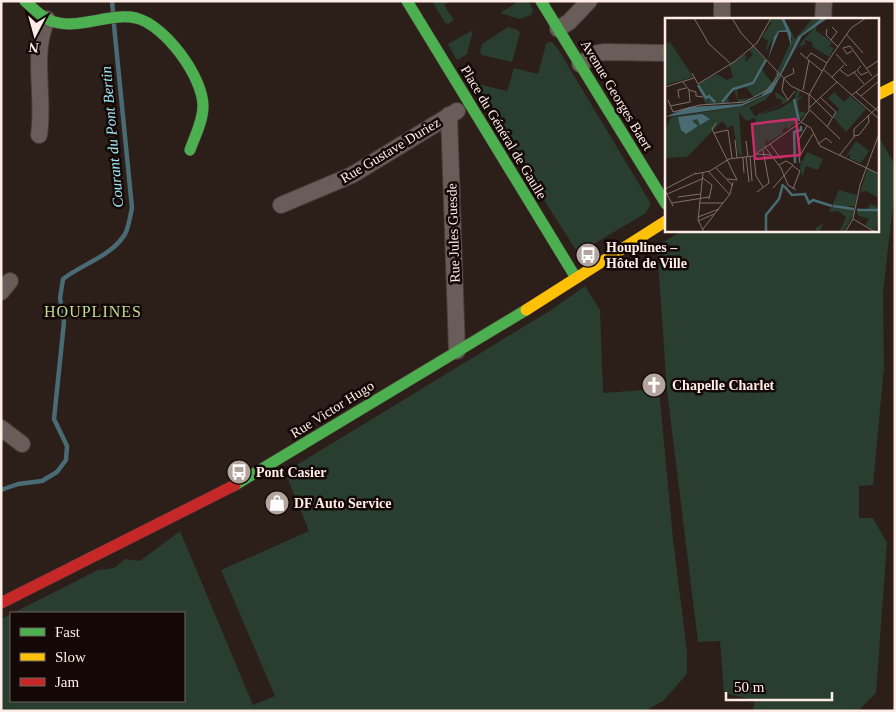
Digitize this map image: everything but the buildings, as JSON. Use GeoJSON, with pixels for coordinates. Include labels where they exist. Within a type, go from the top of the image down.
{"type":"FeatureCollection","features":[{"type":"Feature","properties":{"kind":"street"},"geometry":{"type":"LineString","coordinates":[[25,1],[47,18],[65,24],[126,18],[148,22],[176,48],[186,63],[203,103],[190,150]]}},
{"type":"Feature","properties":{"kind":"street","name":"Place du Général de Gaulle"},"geometry":{"type":"LineString","coordinates":[[407,1],[576,278]]}},
{"type":"Feature","properties":{"kind":"street","name":"Avenue Georges Baert"},"geometry":{"type":"LineString","coordinates":[[542,1],[665,202]]}},
{"type":"Feature","properties":{"kind":"street"},"geometry":{"type":"LineString","coordinates":[[558,29],[569,22],[588,1]]}},
{"type":"Feature","properties":{"kind":"street"},"geometry":{"type":"LineString","coordinates":[[722,1],[722,18]]}},
{"type":"Feature","properties":{"kind":"street"},"geometry":{"type":"LineString","coordinates":[[823,18],[824,1]]}},
{"type":"Feature","properties":{"kind":"street"},"geometry":{"type":"LineString","coordinates":[[39,135],[42,115],[39,40],[47,18]]}},
{"type":"Feature","properties":{"kind":"street"},"geometry":{"type":"LineString","coordinates":[[580,64],[598,53],[605,52],[665,53]]}},
{"type":"Feature","properties":{"kind":"street"},"geometry":{"type":"LineString","coordinates":[[878,94],[895,86]]}},
{"type":"Feature","properties":{"kind":"street","name":"Rue Gustave Duriez"},"geometry":{"type":"LineString","coordinates":[[281,204],[352,175],[469,102]]}},
{"type":"Feature","properties":{"kind":"street","name":"Rue Jules Guesde"},"geometry":{"type":"LineString","coordinates":[[449,115],[457,351]]}},
{"type":"Feature","properties":{"kind":"street","name":"Rue Victor Hugo"},"geometry":{"type":"LineString","coordinates":[[1,603],[228,489],[457,351],[665,222]]}},
{"type":"Feature","properties":{"kind":"street"},"geometry":{"type":"LineString","coordinates":[[1,428],[22,444]]}},
{"type":"Feature","properties":{"kind":"green space"},"geometry":{"type":"Polygon","coordinates":[[[432,1],[450,1],[444,5],[454,20],[448,24],[445,23],[432,1]]]}},
{"type":"Feature","properties":{"kind":"green space"},"geometry":{"type":"Polygon","coordinates":[[[519,1],[528,1],[533,10],[531,15],[520,19],[500,13],[519,1]]]}},
{"type":"Feature","properties":{"kind":"green space"},"geometry":{"type":"Polygon","coordinates":[[[508,27],[518,30],[520,33],[512,62],[482,55],[480,52],[482,44],[508,27]]]}},
{"type":"Feature","properties":{"kind":"green space"},"geometry":{"type":"Polygon","coordinates":[[[473,30],[467,54],[456,59],[448,44],[473,30]]]}},
{"type":"Feature","properties":{"kind":"green space"},"geometry":{"type":"Polygon","coordinates":[[[552,42],[558,49],[651,204],[646,213],[582,251],[576,250],[473,89],[474,83],[507,91],[514,68],[538,74],[546,44],[552,42]]]}},
{"type":"Feature","properties":{"kind":"green space"},"geometry":{"type":"Polygon","coordinates":[[[878,136],[895,165],[895,188],[883,292],[884,367],[873,485],[859,486],[859,518],[873,518],[887,543],[876,693],[858,711],[753,711],[754,700],[724,693],[720,641],[698,642],[667,391],[657,246],[681,231],[878,231],[878,136]]]}},
{"type":"Feature","properties":{"kind":"green space"},"geometry":{"type":"Polygon","coordinates":[[[585,286],[600,310],[603,393],[659,389],[673,539],[687,652],[687,674],[663,701],[645,711],[1,711],[1,619],[10,614],[10,702],[185,702],[185,612],[15,612],[98,570],[114,568],[125,559],[140,561],[180,531],[253,705],[275,696],[221,570],[309,531],[285,472],[551,310],[585,286]]]}},
{"type":"Feature","properties":{"kind":"waterway","name":"Courant du Pont Bertin"},"geometry":{"type":"LineString","coordinates":[[112,1],[113,12]]}},
{"type":"Feature","properties":{"kind":"waterway","name":"Courant du Pont Bertin"},"geometry":{"type":"LineString","coordinates":[[1,490],[18,484],[42,481],[57,472],[66,460],[67,446],[54,419],[64,322],[60,298],[63,279],[105,254],[119,242],[125,234],[128,225],[132,208],[114,25]]}},
{"type":"Feature","properties":{"kind":"traffic: fast"},"geometry":{"type":"LineString","coordinates":[[25,1],[39,14],[59,23],[70,24],[125,17],[136,18],[159,31],[170,41],[189,67],[197,81],[201,94],[202,117],[190,150]]}},
{"type":"Feature","properties":{"kind":"traffic: fast"},"geometry":{"type":"LineString","coordinates":[[407,1],[576,278]]}},
{"type":"Feature","properties":{"kind":"traffic: fast"},"geometry":{"type":"LineString","coordinates":[[541,1],[665,202]]}},
{"type":"Feature","properties":{"kind":"traffic: fast"},"geometry":{"type":"LineString","coordinates":[[235,485],[526,310]]}},
{"type":"Feature","properties":{"kind":"traffic: slow"},"geometry":{"type":"LineString","coordinates":[[878,94],[895,86]]}},
{"type":"Feature","properties":{"kind":"traffic: slow"},"geometry":{"type":"LineString","coordinates":[[526,310],[665,222]]}},
{"type":"Feature","properties":{"kind":"traffic: jam"},"geometry":{"type":"LineString","coordinates":[[1,603],[235,485]]}},
{"type":"Feature","properties":{"kind":"place","name":"Houplines – Hôtel de Ville"},"geometry":{"type":"Point","coordinates":[588,255]}},
{"type":"Feature","properties":{"kind":"place","name":"Chapelle Charlet"},"geometry":{"type":"Point","coordinates":[654,385]}},
{"type":"Feature","properties":{"kind":"place","name":"Pont Casier"},"geometry":{"type":"Point","coordinates":[239,472]}},
{"type":"Feature","properties":{"kind":"place","name":"DF Auto Service"},"geometry":{"type":"Point","coordinates":[277,503]}},
{"type":"Feature","properties":{"kind":"district","name":"HOUPLINES"},"geometry":{"type":"Point","coordinates":[93,311]}}]}
